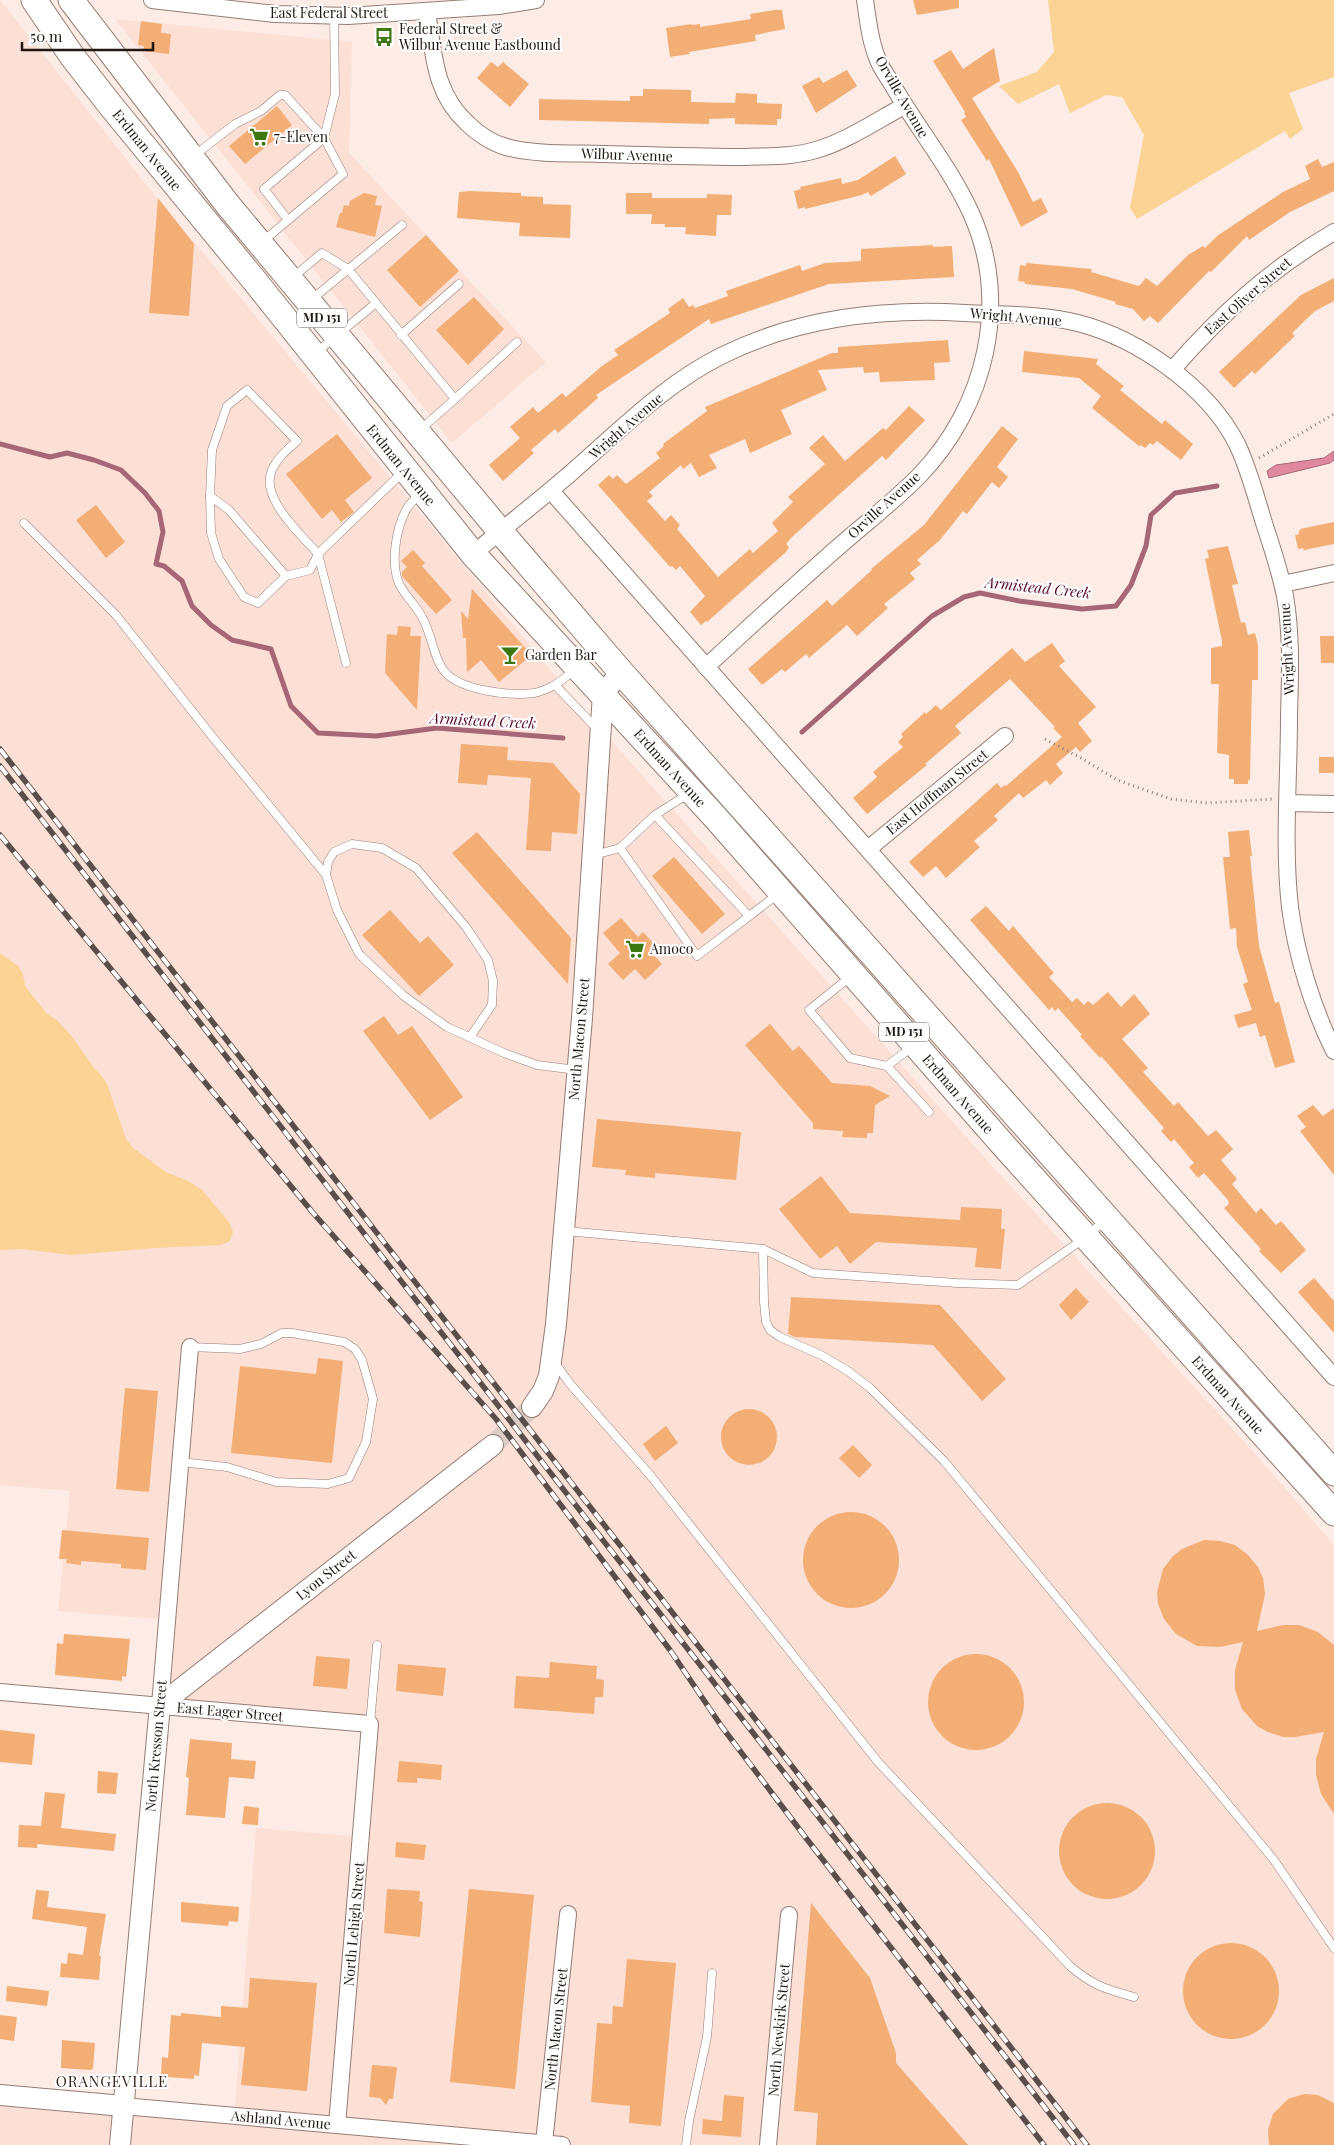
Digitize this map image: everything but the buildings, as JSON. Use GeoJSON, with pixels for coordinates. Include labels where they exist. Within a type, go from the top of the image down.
{"type":"FeatureCollection","features":[{"type":"Feature","properties":{"kind":"main road","name":"Erdman Avenue"},"geometry":{"type":"LineString","coordinates":[[34,0],[72,56],[111,106],[313,354],[472,554],[692,792],[1334,1513]]}},
{"type":"Feature","properties":{"kind":"main road","name":"Erdman Avenue"},"geometry":{"type":"LineString","coordinates":[[71,0],[193,156],[228,205],[500,531],[621,672],[1334,1473]]}},
{"type":"Feature","properties":{"kind":"street","name":"East Federal Street"},"geometry":{"type":"LineString","coordinates":[[152,0],[276,7],[334,15],[427,12],[499,6],[536,0]]}},
{"type":"Feature","properties":{"kind":"street","name":"Orville Avenue"},"geometry":{"type":"LineString","coordinates":[[706,667],[813,568],[919,476],[947,440],[968,406],[981,374],[992,314],[983,246],[971,214],[957,185],[904,106],[878,60],[864,0]]}},
{"type":"Feature","properties":{"kind":"street","name":"Wilbur Avenue"},"geometry":{"type":"LineString","coordinates":[[427,12],[434,60],[444,96],[452,108],[468,124],[493,142],[507,147],[544,152],[687,156],[794,155],[817,150],[844,139],[904,106]]}},
{"type":"Feature","properties":{"kind":"street","name":"East Oliver Street"},"geometry":{"type":"LineString","coordinates":[[1172,370],[1202,334],[1259,282],[1298,253],[1334,232]]}},
{"type":"Feature","properties":{"kind":"street","name":"Wright Avenue"},"geometry":{"type":"LineString","coordinates":[[472,554],[551,491],[668,389],[720,356],[769,336],[807,324],[839,318],[921,311],[1042,316],[1108,332],[1137,348],[1172,370],[1193,388],[1220,418],[1237,444],[1283,584],[1288,612],[1290,648],[1288,864],[1292,914],[1304,966],[1318,1013],[1334,1052]]}},
{"type":"Feature","properties":{"kind":"street"},"geometry":{"type":"LineString","coordinates":[[551,491],[1334,1377]]}},
{"type":"Feature","properties":{"kind":"street"},"geometry":{"type":"LineString","coordinates":[[1283,584],[1334,572]]}},
{"type":"Feature","properties":{"kind":"street"},"geometry":{"type":"LineString","coordinates":[[603,694],[621,672]]}},
{"type":"Feature","properties":{"kind":"street","name":"North Macon Street"},"geometry":{"type":"LineString","coordinates":[[532,1407],[543,1391],[552,1359],[577,1070],[603,694]]}},
{"type":"Feature","properties":{"kind":"street","name":"East Hoffman Street"},"geometry":{"type":"LineString","coordinates":[[868,849],[1005,736]]}},
{"type":"Feature","properties":{"kind":"street"},"geometry":{"type":"LineString","coordinates":[[1288,801],[1334,804]]}},
{"type":"Feature","properties":{"kind":"street","name":"North Kresson Street"},"geometry":{"type":"LineString","coordinates":[[120,2145],[190,1347]]}},
{"type":"Feature","properties":{"kind":"street","name":"Lyon Street"},"geometry":{"type":"LineString","coordinates":[[160,1705],[493,1445]]}},
{"type":"Feature","properties":{"kind":"street","name":"East Eager Street"},"geometry":{"type":"LineString","coordinates":[[0,1692],[370,1724]]}},
{"type":"Feature","properties":{"kind":"street","name":"North Lehigh Street"},"geometry":{"type":"LineString","coordinates":[[337,2125],[370,1724]]}},
{"type":"Feature","properties":{"kind":"street","name":"North Macon Street"},"geometry":{"type":"LineString","coordinates":[[544,2143],[568,1914]]}},
{"type":"Feature","properties":{"kind":"street","name":"North Newkirk Street"},"geometry":{"type":"LineString","coordinates":[[768,2145],[789,1915]]}},
{"type":"Feature","properties":{"kind":"street","name":"Ashland Avenue"},"geometry":{"type":"LineString","coordinates":[[0,2095],[562,2145]]}},
{"type":"Feature","properties":{"kind":"lane"},"geometry":{"type":"LineString","coordinates":[[288,220],[264,188],[324,138],[335,94],[334,15]]}},
{"type":"Feature","properties":{"kind":"lane"},"geometry":{"type":"LineString","coordinates":[[193,156],[235,124],[261,111],[280,95],[286,95],[324,138],[343,174],[260,243]]}},
{"type":"Feature","properties":{"kind":"lane"},"geometry":{"type":"LineString","coordinates":[[309,301],[402,225]]}},
{"type":"Feature","properties":{"kind":"lane"},"geometry":{"type":"LineString","coordinates":[[290,279],[322,253],[348,269],[455,399]]}},
{"type":"Feature","properties":{"kind":"lane"},"geometry":{"type":"LineString","coordinates":[[401,335],[459,284]]}},
{"type":"Feature","properties":{"kind":"lane"},"geometry":{"type":"LineString","coordinates":[[313,354],[376,303]]}},
{"type":"Feature","properties":{"kind":"lane"},"geometry":{"type":"LineString","coordinates":[[418,432],[517,342]]}},
{"type":"Feature","properties":{"kind":"lane"},"geometry":{"type":"LineString","coordinates":[[346,663],[318,554],[279,510],[270,484],[271,470],[282,455],[297,441],[247,390],[227,406],[212,450],[211,533],[219,559],[244,597],[258,603],[286,576],[310,570],[318,554],[405,469]]}},
{"type":"Feature","properties":{"kind":"lane"},"geometry":{"type":"LineString","coordinates":[[422,491],[407,509],[398,529],[395,553],[396,571],[398,582],[428,628],[441,668],[458,682],[485,690],[511,694],[536,692],[555,685],[578,668]]}},
{"type":"Feature","properties":{"kind":"lane"},"geometry":{"type":"LineString","coordinates":[[210,496],[229,510],[286,576]]}},
{"type":"Feature","properties":{"kind":"lane"},"geometry":{"type":"LineString","coordinates":[[24,523],[116,615],[326,875],[337,910],[359,954],[404,996],[447,1028],[537,1066],[577,1070]]}},
{"type":"Feature","properties":{"kind":"lane"},"geometry":{"type":"LineString","coordinates":[[555,685],[601,733]]}},
{"type":"Feature","properties":{"kind":"lane"},"geometry":{"type":"LineString","coordinates":[[592,855],[620,848],[655,815],[692,792]]}},
{"type":"Feature","properties":{"kind":"lane"},"geometry":{"type":"LineString","coordinates":[[655,815],[749,916]]}},
{"type":"Feature","properties":{"kind":"lane"},"geometry":{"type":"LineString","coordinates":[[326,875],[328,862],[334,852],[352,844],[382,848],[416,868],[466,927],[488,960],[493,981],[492,1005],[470,1037]]}},
{"type":"Feature","properties":{"kind":"lane"},"geometry":{"type":"LineString","coordinates":[[620,848],[697,956],[780,892]]}},
{"type":"Feature","properties":{"kind":"lane"},"geometry":{"type":"LineString","coordinates":[[854,974],[809,1010],[850,1058],[886,1066],[929,1112]]}},
{"type":"Feature","properties":{"kind":"lane"},"geometry":{"type":"LineString","coordinates":[[886,1066],[915,1044]]}},
{"type":"Feature","properties":{"kind":"lane"},"geometry":{"type":"LineString","coordinates":[[564,1231],[763,1249],[814,1273],[957,1283],[1018,1285],[1086,1236],[1108,1217]]}},
{"type":"Feature","properties":{"kind":"lane"},"geometry":{"type":"LineString","coordinates":[[763,1249],[764,1302],[766,1322],[770,1330],[780,1337],[821,1355],[870,1388],[944,1460],[1268,1853],[1334,1948]]}},
{"type":"Feature","properties":{"kind":"lane"},"geometry":{"type":"LineString","coordinates":[[180,1462],[226,1467],[276,1482],[328,1484],[350,1478],[366,1442],[373,1399],[362,1360],[356,1349],[344,1342],[318,1336],[282,1332],[261,1344],[240,1349],[190,1347]]}},
{"type":"Feature","properties":{"kind":"lane"},"geometry":{"type":"LineString","coordinates":[[552,1359],[571,1385],[650,1475],[878,1762],[1070,1966],[1096,1986],[1134,1997]]}},
{"type":"Feature","properties":{"kind":"lane"},"geometry":{"type":"LineString","coordinates":[[370,1724],[378,1645]]}},
{"type":"Feature","properties":{"kind":"lane"},"geometry":{"type":"LineString","coordinates":[[686,2145],[689,2121],[707,2037],[712,1973]]}},
{"type":"Feature","properties":{"kind":"path"},"geometry":{"type":"LineString","coordinates":[[1245,466],[1334,414]]}},
{"type":"Feature","properties":{"kind":"path"},"geometry":{"type":"LineString","coordinates":[[1045,739],[1117,780],[1171,799],[1206,803],[1288,801]]}},
{"type":"Feature","properties":{"kind":"shaded area"},"geometry":{"type":"Polygon","coordinates":[[[0,0],[149,188],[589,716],[975,1147],[1258,1457],[1334,1545],[1334,2145],[0,2145],[0,2098],[234,2119],[256,1828],[361,1837],[369,1725],[161,1709],[168,1620],[58,1611],[70,1491],[0,1485],[0,0]]]}},
{"type":"Feature","properties":{"kind":"shaded area"},"geometry":{"type":"Polygon","coordinates":[[[1048,0],[1334,0],[1334,77],[1289,93],[1303,129],[1290,139],[1285,131],[1137,219],[1130,208],[1144,135],[1122,97],[1106,95],[1070,113],[1059,84],[1018,104],[999,86],[1037,72],[1054,52],[1048,0]]]}},
{"type":"Feature","properties":{"kind":"shaded area"},"geometry":{"type":"Polygon","coordinates":[[[115,19],[352,42],[349,153],[546,362],[452,443],[115,19]]]}},
{"type":"Feature","properties":{"kind":"shaded area"},"geometry":{"type":"Polygon","coordinates":[[[1334,451],[1334,460],[1330,463],[1269,478],[1267,471],[1276,465],[1324,458],[1334,451]]]}},
{"type":"Feature","properties":{"kind":"shaded area"},"geometry":{"type":"Polygon","coordinates":[[[0,953],[18,966],[23,974],[25,986],[47,1014],[57,1020],[73,1038],[101,1075],[107,1084],[126,1139],[133,1148],[166,1172],[190,1182],[202,1190],[229,1222],[233,1232],[230,1241],[221,1245],[71,1255],[21,1249],[0,1250],[0,953]]]}},
{"type":"Feature","properties":{"kind":"waterway","name":"Armistead Creek"},"geometry":{"type":"LineString","coordinates":[[0,444],[50,457],[67,453],[121,470],[145,493],[159,511],[163,532],[156,564],[164,566],[182,581],[192,606],[211,625],[232,640],[271,649],[291,706],[318,733],[376,736],[437,728],[563,738]]}},
{"type":"Feature","properties":{"kind":"waterway","name":"Armistead Creek"},"geometry":{"type":"LineString","coordinates":[[802,732],[932,616],[964,597],[980,593],[1019,601],[1082,609],[1116,606],[1131,585],[1146,546],[1151,515],[1175,493],[1217,486]]}},
{"type":"Feature","properties":{"kind":"tunnel"},"geometry":{"type":"LineString","coordinates":[[493,1445],[532,1407]]}},
{"type":"Feature","properties":{"kind":"railway"},"geometry":{"type":"LineString","coordinates":[[0,749],[1087,2145]]}},
{"type":"Feature","properties":{"kind":"railway"},"geometry":{"type":"LineString","coordinates":[[0,766],[1074,2145]]}},
{"type":"Feature","properties":{"kind":"railway"},"geometry":{"type":"LineString","coordinates":[[0,835],[314,1214],[496,1419],[670,1650],[722,1727],[1044,2145]]}},
{"type":"Feature","properties":{"kind":"place","name":"Federal Street & Wilbur Avenue Eastbound"},"geometry":{"type":"Point","coordinates":[384,37]}},
{"type":"Feature","properties":{"kind":"place","name":"7-Eleven"},"geometry":{"type":"Point","coordinates":[259,137]}},
{"type":"Feature","properties":{"kind":"place","name":"Garden Bar"},"geometry":{"type":"Point","coordinates":[510,655]}},
{"type":"Feature","properties":{"kind":"place","name":"Amoco"},"geometry":{"type":"Point","coordinates":[635,949]}},
{"type":"Feature","properties":{"kind":"district","name":"ORANGEVILLE"},"geometry":{"type":"Point","coordinates":[112,2082]}}]}
